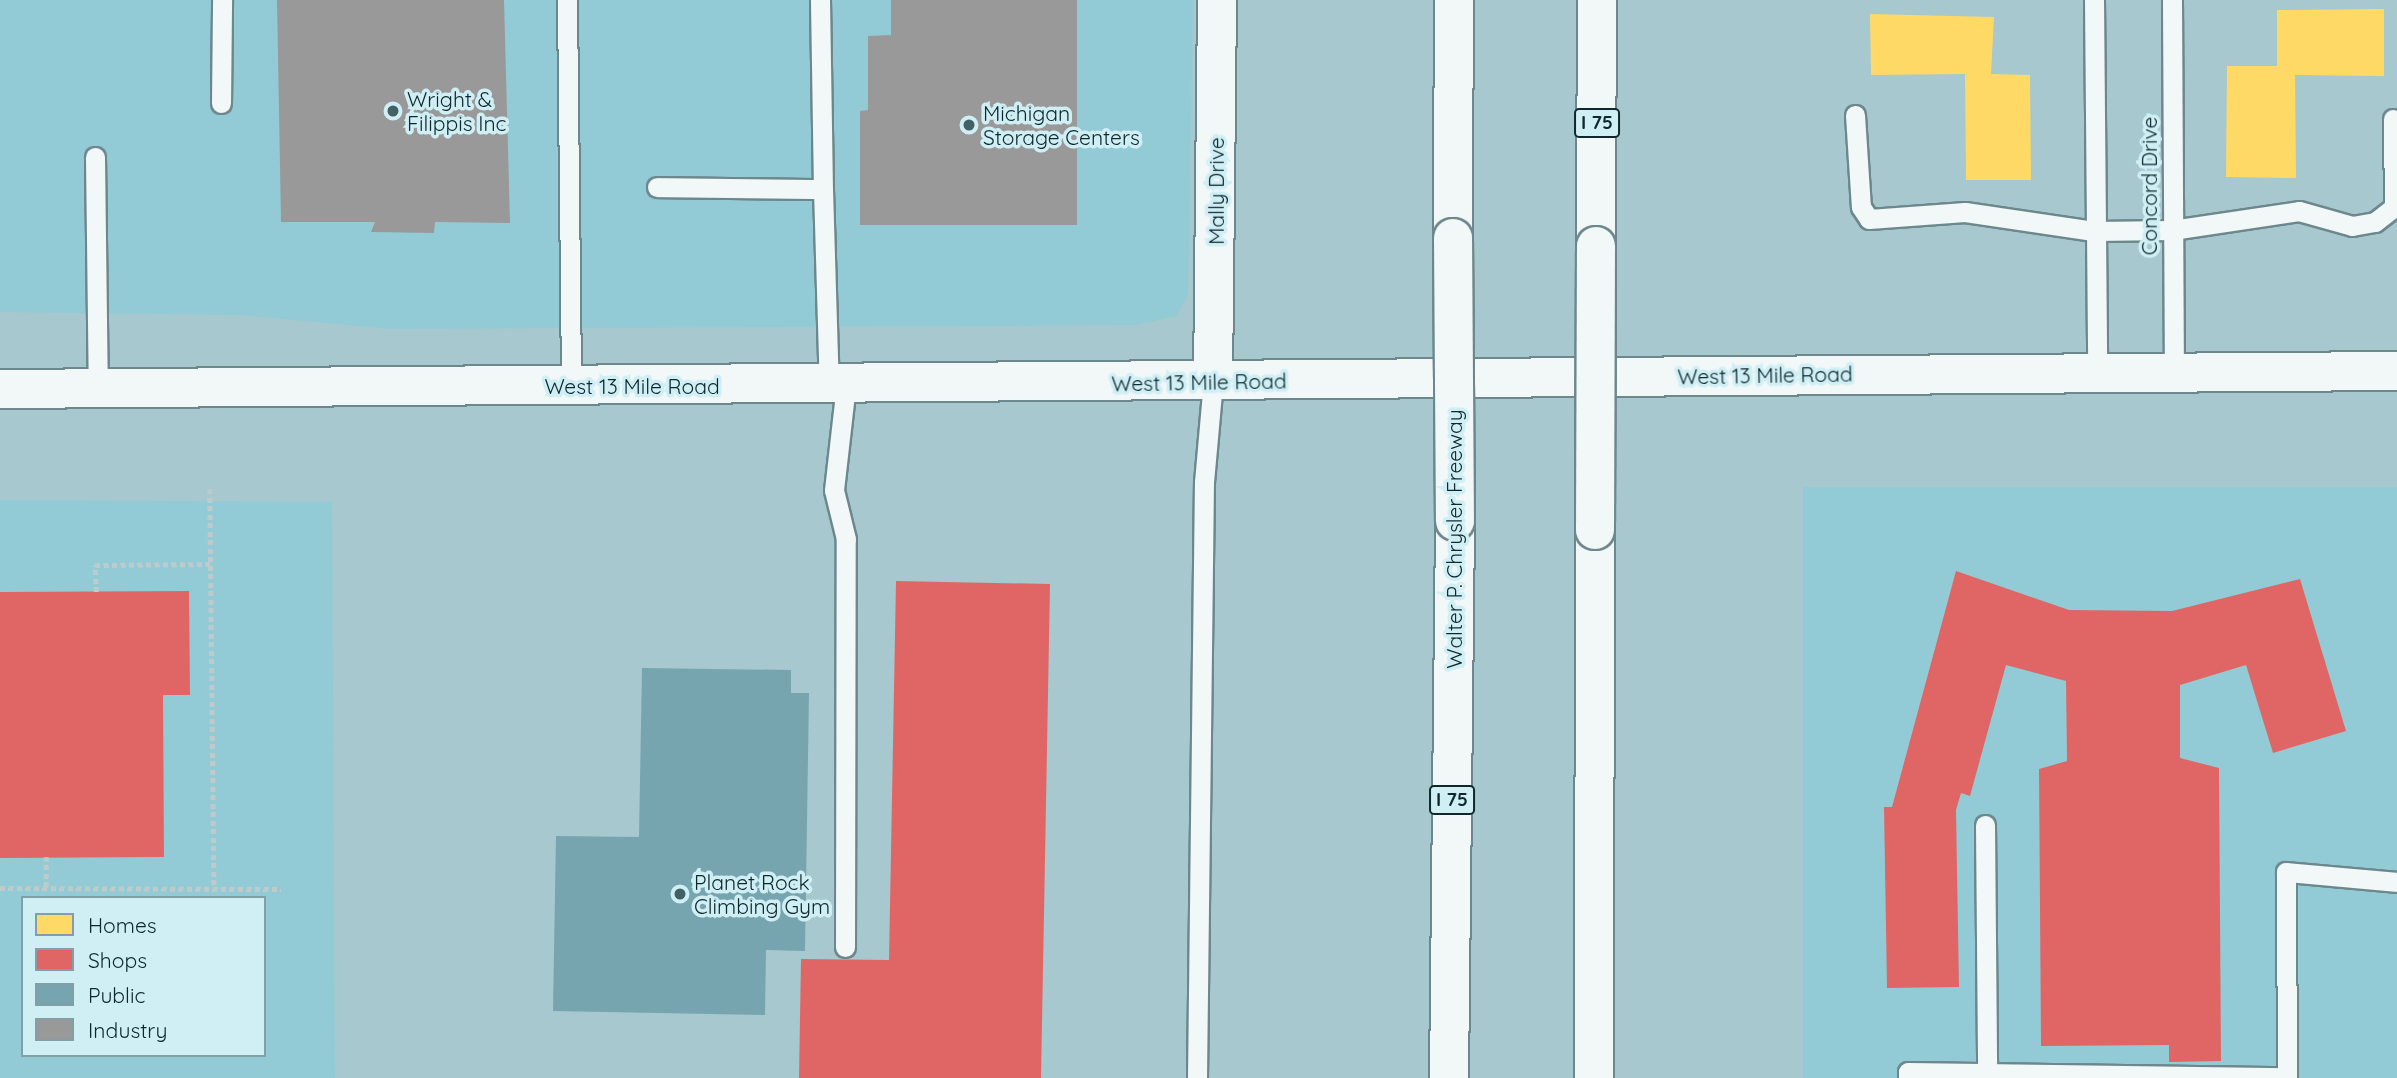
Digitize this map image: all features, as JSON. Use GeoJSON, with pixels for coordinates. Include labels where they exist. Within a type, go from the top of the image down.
{"type":"FeatureCollection","features":[{"type":"Feature","properties":{"kind":"main road","name":"Mally Drive"},"geometry":{"type":"LineString","coordinates":[[1213,382],[1217,0]]}},
{"type":"Feature","properties":{"kind":"main road","name":"Walter P. Chrysler Freeway"},"geometry":{"type":"LineString","coordinates":[[1449,1078],[1455,521],[1454,0]]}},
{"type":"Feature","properties":{"kind":"main road","name":"I 75"},"geometry":{"type":"LineString","coordinates":[[1594,1078],[1597,0]]}},
{"type":"Feature","properties":{"kind":"main road","name":"West 13 Mile Road"},"geometry":{"type":"LineString","coordinates":[[0,389],[837,385],[2096,371],[2397,371]]}},
{"type":"Feature","properties":{"kind":"lane"},"geometry":{"type":"LineString","coordinates":[[221,103],[222,0]]}},
{"type":"Feature","properties":{"kind":"lane"},"geometry":{"type":"LineString","coordinates":[[567,0],[570,386]]}},
{"type":"Feature","properties":{"kind":"lane"},"geometry":{"type":"LineString","coordinates":[[820,0],[823,188],[837,385],[834,490],[846,539],[845,947]]}},
{"type":"Feature","properties":{"kind":"lane"},"geometry":{"type":"LineString","coordinates":[[2094,0],[2096,371]]}},
{"type":"Feature","properties":{"kind":"lane","name":"Concord Drive"},"geometry":{"type":"LineString","coordinates":[[2172,0],[2174,372]]}},
{"type":"Feature","properties":{"kind":"lane"},"geometry":{"type":"LineString","coordinates":[[1855,115],[1861,207],[1869,219],[1965,212],[2094,231],[2172,230],[2299,211],[2353,226],[2375,222],[2394,207],[2393,119]]}},
{"type":"Feature","properties":{"kind":"lane"},"geometry":{"type":"LineString","coordinates":[[95,157],[98,389]]}},
{"type":"Feature","properties":{"kind":"lane"},"geometry":{"type":"LineString","coordinates":[[657,187],[823,188]]}},
{"type":"Feature","properties":{"kind":"lane"},"geometry":{"type":"LineString","coordinates":[[1197,1078],[1205,482],[1213,382]]}},
{"type":"Feature","properties":{"kind":"lane"},"geometry":{"type":"LineString","coordinates":[[1986,825],[1987,1072]]}},
{"type":"Feature","properties":{"kind":"lane"},"geometry":{"type":"LineString","coordinates":[[1908,1078],[1908,1072],[2287,1078],[2286,872],[2397,882]]}},
{"type":"Feature","properties":{"kind":"path"},"geometry":{"type":"LineString","coordinates":[[210,489],[214,887]]}},
{"type":"Feature","properties":{"kind":"path"},"geometry":{"type":"LineString","coordinates":[[96,592],[95,565],[212,564]]}},
{"type":"Feature","properties":{"kind":"path"},"geometry":{"type":"LineString","coordinates":[[46,858],[46,887]]}},
{"type":"Feature","properties":{"kind":"path"},"geometry":{"type":"LineString","coordinates":[[0,888],[281,889]]}},
{"type":"Feature","properties":{"kind":"shaded area"},"geometry":{"type":"Polygon","coordinates":[[[0,0],[1193,0],[1188,295],[1176,316],[1136,325],[391,329],[240,315],[0,312],[0,0]]]}},
{"type":"Feature","properties":{"kind":"shaded area"},"geometry":{"type":"Polygon","coordinates":[[[1803,487],[2397,487],[2397,1078],[1803,1078],[1803,487]]]}},
{"type":"Feature","properties":{"kind":"shaded area"},"geometry":{"type":"Polygon","coordinates":[[[0,500],[332,502],[335,1078],[0,1078],[0,500]]]}},
{"type":"Feature","properties":{"kind":"building: Homes"},"geometry":{"type":"Polygon","coordinates":[[[2384,9],[2384,76],[2295,75],[2296,178],[2226,177],[2227,66],[2277,66],[2277,10],[2384,9]]]}},
{"type":"Feature","properties":{"kind":"building: Homes"},"geometry":{"type":"Polygon","coordinates":[[[1870,14],[1994,17],[1991,74],[2030,75],[2031,180],[1966,180],[1965,74],[1871,75],[1870,14]]]}},
{"type":"Feature","properties":{"kind":"building: Shops"},"geometry":{"type":"Polygon","coordinates":[[[1956,571],[2069,610],[2172,611],[2300,579],[2346,731],[2273,753],[2246,665],[2180,685],[2180,758],[2219,768],[2221,1061],[2169,1062],[2169,1045],[2041,1046],[2039,769],[2067,761],[2066,681],[2006,665],[1970,796],[1961,793],[1956,810],[1959,987],[1887,988],[1884,807],[1892,807],[1956,571]]]}},
{"type":"Feature","properties":{"kind":"building: Shops"},"geometry":{"type":"Polygon","coordinates":[[[896,581],[1050,584],[1041,1078],[799,1078],[801,959],[889,960],[896,581]]]}},
{"type":"Feature","properties":{"kind":"building: Shops"},"geometry":{"type":"Polygon","coordinates":[[[189,591],[190,695],[163,695],[164,857],[0,858],[0,592],[189,591]]]}},
{"type":"Feature","properties":{"kind":"building: Public","name":"Planet Rock Climbing Gym"},"geometry":{"type":"Polygon","coordinates":[[[642,668],[791,670],[791,693],[809,693],[805,951],[766,950],[765,1015],[553,1011],[556,836],[639,837],[642,668]]]}},
{"type":"Feature","properties":{"kind":"building: Industry","name":"Wright & Filippis Inc"},"geometry":{"type":"Polygon","coordinates":[[[277,0],[504,0],[510,223],[435,222],[434,233],[371,232],[375,222],[281,222],[277,0]]]}},
{"type":"Feature","properties":{"kind":"building: Industry","name":"Michigan Storage Centers"},"geometry":{"type":"Polygon","coordinates":[[[891,0],[1077,0],[1077,225],[860,225],[860,111],[868,110],[868,36],[891,35],[891,0]]]}},
{"type":"Feature","properties":{"kind":"place","name":"Wright & Filippis Inc"},"geometry":{"type":"Point","coordinates":[393,111]}},
{"type":"Feature","properties":{"kind":"place","name":"Michigan Storage Centers"},"geometry":{"type":"Point","coordinates":[969,125]}},
{"type":"Feature","properties":{"kind":"place","name":"Planet Rock Climbing Gym"},"geometry":{"type":"Point","coordinates":[680,894]}}]}
